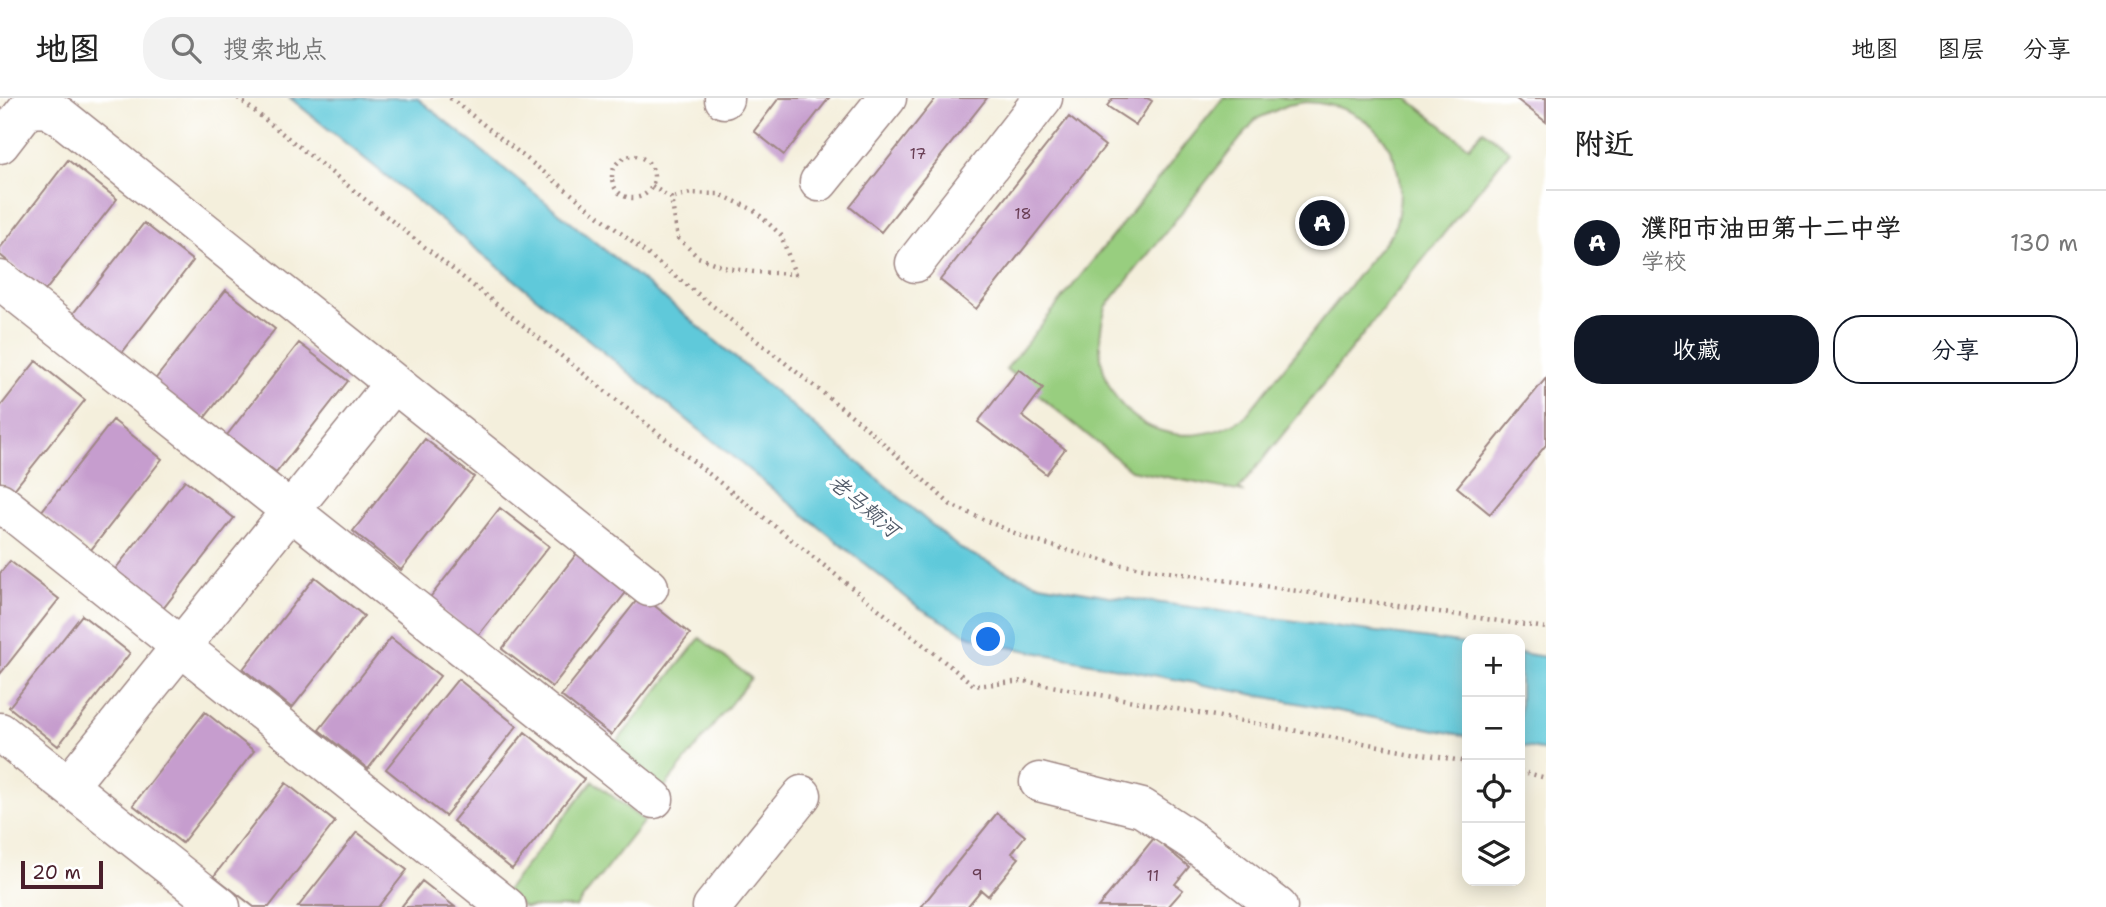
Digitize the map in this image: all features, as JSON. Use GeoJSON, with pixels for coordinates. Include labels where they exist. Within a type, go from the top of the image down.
{"type":"FeatureCollection","features":[{"type":"Feature","properties":{"kind":"street"},"geometry":{"type":"LineString","coordinates":[[819,182],[887,98]]}},
{"type":"Feature","properties":{"kind":"street"},"geometry":{"type":"LineString","coordinates":[[915,263],[1043,98]]}},
{"type":"Feature","properties":{"kind":"street"},"geometry":{"type":"LineString","coordinates":[[0,144],[27,109],[46,108],[60,116],[649,587]]}},
{"type":"Feature","properties":{"kind":"street"},"geometry":{"type":"LineString","coordinates":[[0,280],[654,799]]}},
{"type":"Feature","properties":{"kind":"street"},"geometry":{"type":"LineString","coordinates":[[68,786],[394,383]]}},
{"type":"Feature","properties":{"kind":"street"},"geometry":{"type":"LineString","coordinates":[[0,502],[507,907]]}},
{"type":"Feature","properties":{"kind":"street"},"geometry":{"type":"LineString","coordinates":[[0,732],[221,907]]}},
{"type":"Feature","properties":{"kind":"street"},"geometry":{"type":"LineString","coordinates":[[1039,782],[1142,808],[1191,840],[1278,907]]}},
{"type":"Feature","properties":{"kind":"street"},"geometry":{"type":"LineString","coordinates":[[712,907],[802,795]]}},
{"type":"Feature","properties":{"kind":"path"},"geometry":{"type":"LineString","coordinates":[[238,98],[975,686],[1024,681],[1462,761]]}},
{"type":"Feature","properties":{"kind":"path"},"geometry":{"type":"LineString","coordinates":[[450,98],[861,423],[951,505],[1028,539],[1116,564],[1546,628]]}},
{"type":"Feature","properties":{"kind":"path"},"geometry":{"type":"LineString","coordinates":[[626,156],[639,156],[646,159],[654,172],[652,186],[642,196],[627,198],[615,190],[612,170],[615,164],[626,156]]}},
{"type":"Feature","properties":{"kind":"path"},"geometry":{"type":"LineString","coordinates":[[652,186],[671,198],[691,193],[719,194],[754,210],[781,235],[795,274],[727,268],[698,257],[678,238],[671,198]]}},
{"type":"Feature","properties":{"kind":"path"},"geometry":{"type":"LineString","coordinates":[[1525,772],[1546,778]]}},
{"type":"Feature","properties":{"kind":"green space"},"geometry":{"type":"Polygon","coordinates":[[[1223,98],[1407,98],[1469,147],[1483,130],[1510,151],[1239,489],[1242,492],[1131,470],[1006,369],[1223,98]],[[1305,102],[1288,105],[1256,119],[1106,307],[1100,340],[1104,370],[1115,396],[1133,416],[1156,429],[1183,435],[1213,431],[1244,418],[1394,230],[1399,205],[1399,181],[1395,160],[1385,141],[1371,125],[1353,113],[1331,105],[1305,102]]]}},
{"type":"Feature","properties":{"kind":"green space"},"geometry":{"type":"Polygon","coordinates":[[[700,638],[751,678],[663,789],[612,748],[700,638]]]}},
{"type":"Feature","properties":{"kind":"green space"},"geometry":{"type":"Polygon","coordinates":[[[593,781],[644,821],[576,907],[524,907],[505,892],[593,781]]]}},
{"type":"Feature","properties":{"kind":"water","name":"老马颊河"},"geometry":{"type":"Polygon","coordinates":[[[290,98],[417,98],[685,315],[959,548],[1008,572],[1040,584],[1109,596],[1462,643],[1462,735],[998,645],[966,634],[918,607],[290,98]]]}},
{"type":"Feature","properties":{"kind":"water"},"geometry":{"type":"Polygon","coordinates":[[[1525,654],[1546,657],[1546,751],[1525,747],[1525,654]]]}},
{"type":"Feature","properties":{"kind":"building"},"geometry":{"type":"Polygon","coordinates":[[[779,98],[829,98],[784,155],[754,131],[779,98]]]}},
{"type":"Feature","properties":{"kind":"building"},"geometry":{"type":"Polygon","coordinates":[[[936,98],[987,98],[881,232],[850,207],[936,98]]]}},
{"type":"Feature","properties":{"kind":"building"},"geometry":{"type":"Polygon","coordinates":[[[1113,98],[1147,98],[1152,101],[1136,125],[1107,106],[1113,98]]]}},
{"type":"Feature","properties":{"kind":"building"},"geometry":{"type":"Polygon","coordinates":[[[1515,98],[1546,98],[1546,122],[1515,98]]]}},
{"type":"Feature","properties":{"kind":"building"},"geometry":{"type":"Polygon","coordinates":[[[1069,117],[1105,146],[976,309],[940,280],[1069,117]]]}},
{"type":"Feature","properties":{"kind":"building"},"geometry":{"type":"Polygon","coordinates":[[[68,160],[117,199],[45,291],[0,255],[0,248],[68,160]]]}},
{"type":"Feature","properties":{"kind":"building"},"geometry":{"type":"Polygon","coordinates":[[[144,223],[193,261],[121,354],[72,315],[144,223]]]}},
{"type":"Feature","properties":{"kind":"building"},"geometry":{"type":"Polygon","coordinates":[[[226,290],[275,329],[202,421],[153,382],[226,290]]]}},
{"type":"Feature","properties":{"kind":"building"},"geometry":{"type":"Polygon","coordinates":[[[299,343],[348,381],[276,473],[227,435],[299,343]]]}},
{"type":"Feature","properties":{"kind":"building"},"geometry":{"type":"Polygon","coordinates":[[[36,361],[85,400],[12,492],[0,482],[0,407],[36,361]]]}},
{"type":"Feature","properties":{"kind":"building"},"geometry":{"type":"Polygon","coordinates":[[[1019,369],[1043,388],[1022,416],[1065,449],[1046,474],[978,422],[1019,369]]]}},
{"type":"Feature","properties":{"kind":"building"},"geometry":{"type":"Polygon","coordinates":[[[1546,378],[1546,445],[1490,514],[1457,487],[1546,378]]]}},
{"type":"Feature","properties":{"kind":"building"},"geometry":{"type":"Polygon","coordinates":[[[113,420],[162,459],[90,551],[41,512],[113,420]]]}},
{"type":"Feature","properties":{"kind":"building"},"geometry":{"type":"Polygon","coordinates":[[[425,439],[474,477],[401,570],[353,531],[425,439]]]}},
{"type":"Feature","properties":{"kind":"building"},"geometry":{"type":"Polygon","coordinates":[[[185,480],[234,518],[162,610],[113,572],[185,480]]]}},
{"type":"Feature","properties":{"kind":"building"},"geometry":{"type":"Polygon","coordinates":[[[500,508],[549,546],[476,638],[428,600],[500,508]]]}},
{"type":"Feature","properties":{"kind":"building"},"geometry":{"type":"Polygon","coordinates":[[[582,547],[631,586],[552,687],[502,649],[582,547]]]}},
{"type":"Feature","properties":{"kind":"building"},"geometry":{"type":"Polygon","coordinates":[[[10,561],[59,599],[0,674],[0,573],[10,561]]]}},
{"type":"Feature","properties":{"kind":"building"},"geometry":{"type":"Polygon","coordinates":[[[315,577],[364,616],[292,708],[243,669],[315,577]]]}},
{"type":"Feature","properties":{"kind":"building"},"geometry":{"type":"Polygon","coordinates":[[[641,595],[690,634],[611,735],[561,696],[641,595]]]}},
{"type":"Feature","properties":{"kind":"building"},"geometry":{"type":"Polygon","coordinates":[[[82,615],[130,653],[58,746],[9,707],[82,615]]]}},
{"type":"Feature","properties":{"kind":"building"},"geometry":{"type":"Polygon","coordinates":[[[391,638],[440,676],[368,769],[319,730],[391,638]]]}},
{"type":"Feature","properties":{"kind":"building"},"geometry":{"type":"Polygon","coordinates":[[[458,679],[517,726],[445,816],[386,769],[458,679]]]}},
{"type":"Feature","properties":{"kind":"building"},"geometry":{"type":"Polygon","coordinates":[[[205,712],[254,751],[182,843],[133,805],[205,712]]]}},
{"type":"Feature","properties":{"kind":"building"},"geometry":{"type":"Polygon","coordinates":[[[525,732],[584,779],[512,869],[453,821],[525,732]]]}},
{"type":"Feature","properties":{"kind":"building"},"geometry":{"type":"Polygon","coordinates":[[[286,783],[335,822],[269,907],[254,907],[214,876],[286,783]]]}},
{"type":"Feature","properties":{"kind":"building"},"geometry":{"type":"Polygon","coordinates":[[[997,813],[1025,836],[1012,853],[1019,858],[988,896],[981,890],[967,907],[921,907],[997,813]]]}},
{"type":"Feature","properties":{"kind":"building"},"geometry":{"type":"Polygon","coordinates":[[[357,832],[407,870],[378,907],[298,907],[357,832]]]}},
{"type":"Feature","properties":{"kind":"building"},"geometry":{"type":"Polygon","coordinates":[[[1154,838],[1189,867],[1175,884],[1183,890],[1168,907],[1098,907],[1154,838]]]}},
{"type":"Feature","properties":{"kind":"building"},"geometry":{"type":"Polygon","coordinates":[[[422,881],[455,907],[401,907],[422,881]]]}},
{"type":"Feature","properties":{"kind":"place","name":"濮阳市油田第十二中学"},"geometry":{"type":"Point","coordinates":[1322,223]}}]}
